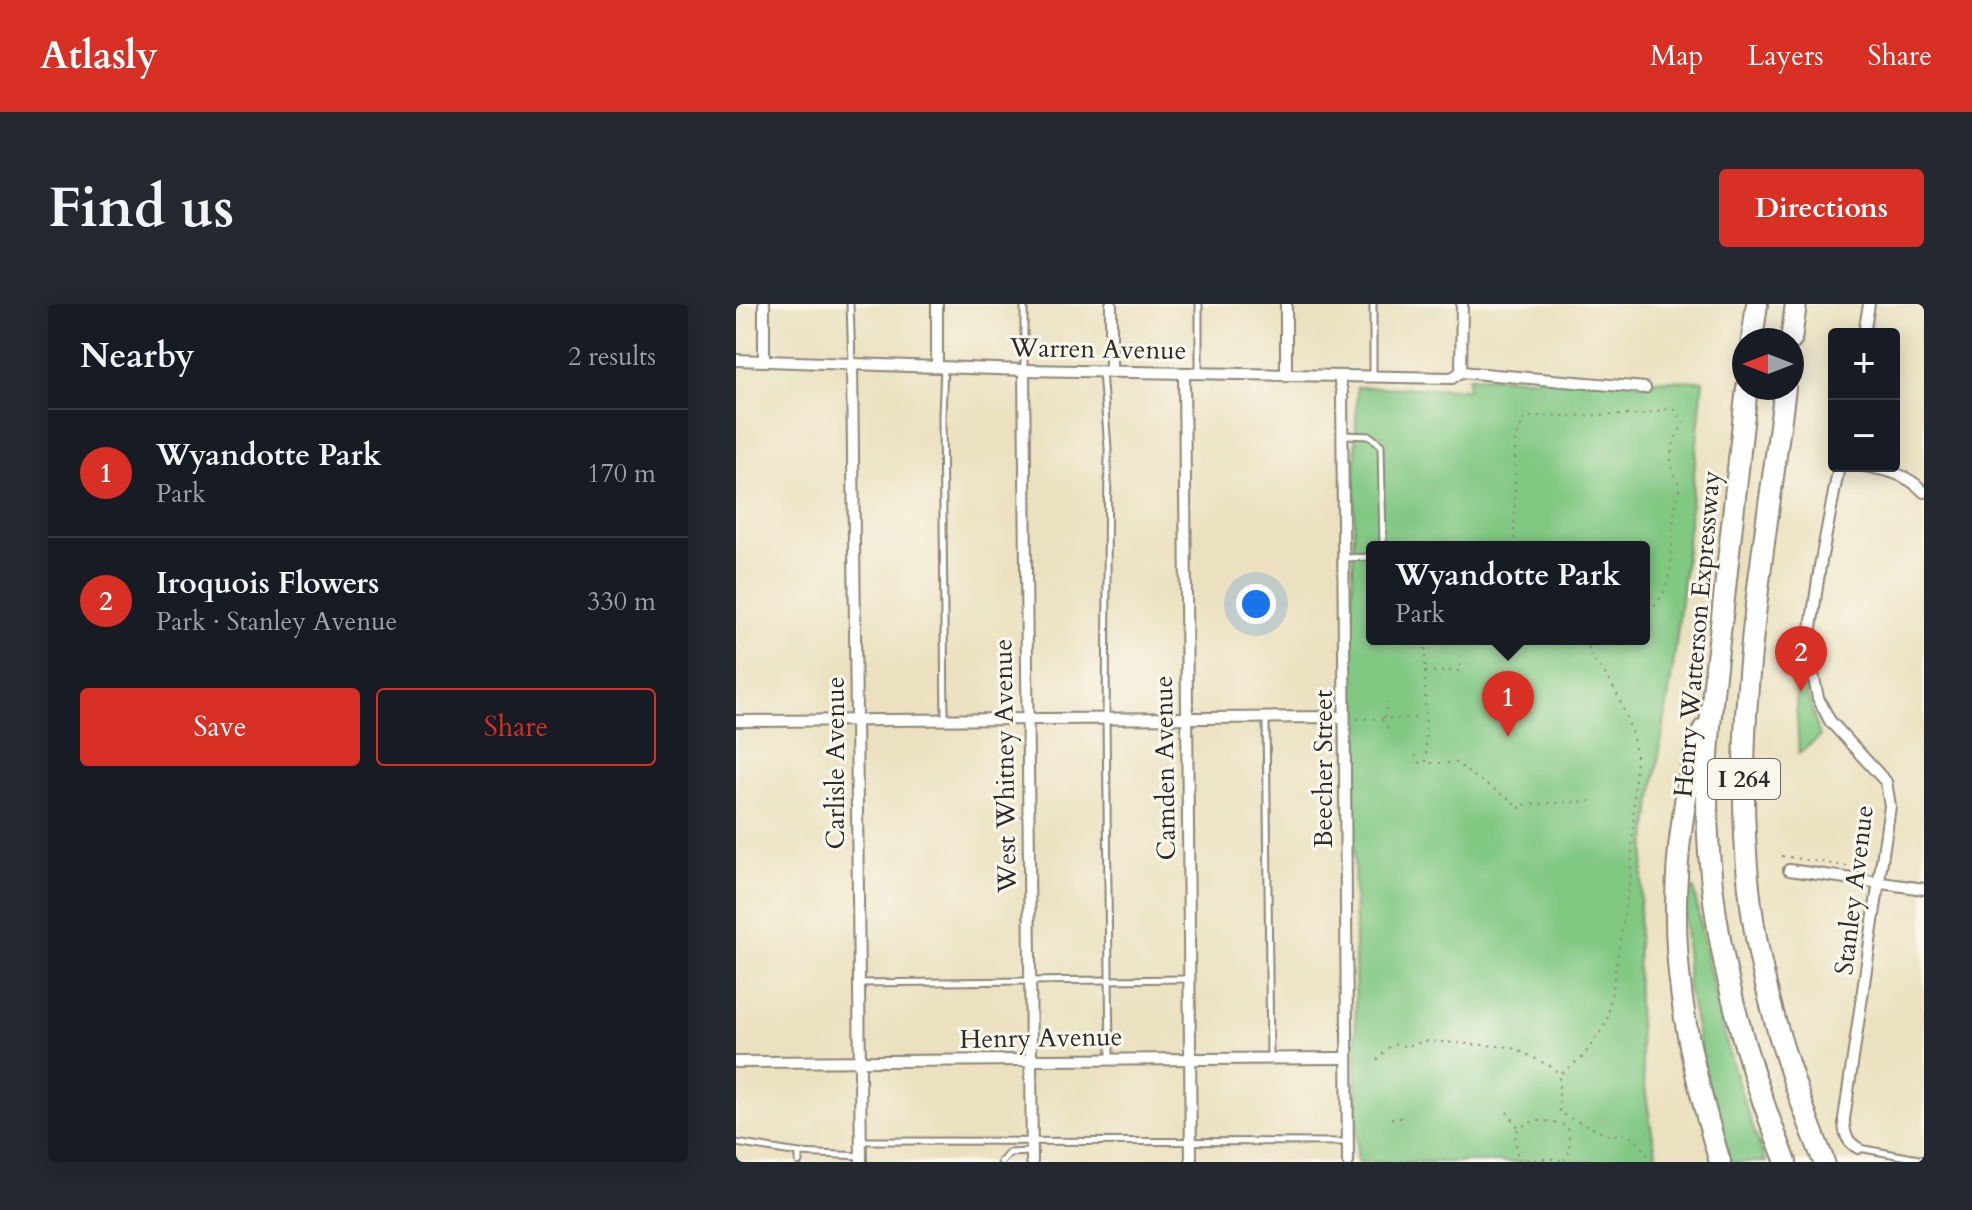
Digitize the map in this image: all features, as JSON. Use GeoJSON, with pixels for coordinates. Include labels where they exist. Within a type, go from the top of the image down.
{"type":"FeatureCollection","features":[{"type":"Feature","properties":{"kind":"highway"},"geometry":{"type":"LineString","coordinates":[[1754,328],[1757,304]]}},
{"type":"Feature","properties":{"kind":"highway"},"geometry":{"type":"LineString","coordinates":[[1793,328],[1796,304]]}},
{"type":"Feature","properties":{"kind":"highway","name":"Henry Watterson Expressway"},"geometry":{"type":"LineString","coordinates":[[1746,400],[1711,715],[1708,813],[1715,908],[1739,1026],[1754,1077],[1786,1162]]}},
{"type":"Feature","properties":{"kind":"highway","name":"Henry Watterson Expressway"},"geometry":{"type":"LineString","coordinates":[[1783,400],[1748,675],[1744,753],[1745,839],[1756,937],[1773,1011],[1806,1119],[1824,1162]]}},
{"type":"Feature","properties":{"kind":"highway"},"geometry":{"type":"LineString","coordinates":[[1711,715],[1692,759],[1678,862],[1675,934],[1687,1038],[1697,1085],[1720,1162]]}},
{"type":"Feature","properties":{"kind":"street"},"geometry":{"type":"LineString","coordinates":[[764,304],[764,360]]}},
{"type":"Feature","properties":{"kind":"street"},"geometry":{"type":"LineString","coordinates":[[937,304],[941,365]]}},
{"type":"Feature","properties":{"kind":"street"},"geometry":{"type":"LineString","coordinates":[[1107,371],[1111,304]]}},
{"type":"Feature","properties":{"kind":"street"},"geometry":{"type":"LineString","coordinates":[[1286,304],[1286,376]]}},
{"type":"Feature","properties":{"kind":"street"},"geometry":{"type":"LineString","coordinates":[[1460,373],[1462,304]]}},
{"type":"Feature","properties":{"kind":"street"},"geometry":{"type":"LineString","coordinates":[[1865,328],[1869,304]]}},
{"type":"Feature","properties":{"kind":"street","name":"Warren Avenue"},"geometry":{"type":"LineString","coordinates":[[736,360],[1286,376],[1452,378],[1460,373],[1645,388]]}},
{"type":"Feature","properties":{"kind":"street","name":"Carlisle Avenue"},"geometry":{"type":"LineString","coordinates":[[852,365],[861,1159]]}},
{"type":"Feature","properties":{"kind":"street","name":"West Whitney Avenue"},"geometry":{"type":"LineString","coordinates":[[1024,370],[1032,1152]]}},
{"type":"Feature","properties":{"kind":"street","name":"Camden Avenue"},"geometry":{"type":"LineString","coordinates":[[1184,373],[1191,1162]]}},
{"type":"Feature","properties":{"kind":"street","name":"Beecher Street"},"geometry":{"type":"LineString","coordinates":[[1339,376],[1343,435],[1348,1162]]}},
{"type":"Feature","properties":{"kind":"street","name":"Stanley Avenue"},"geometry":{"type":"LineString","coordinates":[[1838,472],[1808,649],[1818,698],[1830,721],[1886,782],[1890,806],[1844,1119],[1844,1133],[1858,1148]]}},
{"type":"Feature","properties":{"kind":"street"},"geometry":{"type":"LineString","coordinates":[[1892,472],[1916,484],[1924,492]]}},
{"type":"Feature","properties":{"kind":"street"},"geometry":{"type":"LineString","coordinates":[[736,721],[1344,717]]}},
{"type":"Feature","properties":{"kind":"street"},"geometry":{"type":"LineString","coordinates":[[1789,870],[1924,889]]}},
{"type":"Feature","properties":{"kind":"street","name":"Henry Avenue"},"geometry":{"type":"LineString","coordinates":[[736,1062],[1347,1058]]}},
{"type":"Feature","properties":{"kind":"lane"},"geometry":{"type":"LineString","coordinates":[[850,304],[852,365]]}},
{"type":"Feature","properties":{"kind":"lane"},"geometry":{"type":"LineString","coordinates":[[1024,304],[1024,370]]}},
{"type":"Feature","properties":{"kind":"lane"},"geometry":{"type":"LineString","coordinates":[[1199,304],[1199,374]]}},
{"type":"Feature","properties":{"kind":"lane"},"geometry":{"type":"LineString","coordinates":[[1373,304],[1373,377]]}},
{"type":"Feature","properties":{"kind":"lane"},"geometry":{"type":"LineString","coordinates":[[941,365],[945,721]]}},
{"type":"Feature","properties":{"kind":"lane"},"geometry":{"type":"LineString","coordinates":[[1107,371],[1106,718],[1110,1059]]}},
{"type":"Feature","properties":{"kind":"lane"},"geometry":{"type":"LineString","coordinates":[[1343,435],[1370,436],[1381,445],[1383,541]]}},
{"type":"Feature","properties":{"kind":"lane"},"geometry":{"type":"LineString","coordinates":[[1343,558],[1366,557]]}},
{"type":"Feature","properties":{"kind":"lane"},"geometry":{"type":"LineString","coordinates":[[1266,718],[1270,1058]]}},
{"type":"Feature","properties":{"kind":"lane"},"geometry":{"type":"LineString","coordinates":[[859,983],[1189,979]]}},
{"type":"Feature","properties":{"kind":"lane"},"geometry":{"type":"LineString","coordinates":[[860,1141],[1032,1152]]}},
{"type":"Feature","properties":{"kind":"lane"},"geometry":{"type":"LineString","coordinates":[[1001,1162],[1009,1153],[1190,1141],[1348,1142]]}},
{"type":"Feature","properties":{"kind":"lane"},"geometry":{"type":"LineString","coordinates":[[736,1143],[861,1159]]}},
{"type":"Feature","properties":{"kind":"lane"},"geometry":{"type":"LineString","coordinates":[[1858,1148],[1924,1160]]}},
{"type":"Feature","properties":{"kind":"lane"},"geometry":{"type":"LineString","coordinates":[[799,1153],[799,1162]]}},
{"type":"Feature","properties":{"kind":"path"},"geometry":{"type":"LineString","coordinates":[[1514,541],[1515,442],[1524,419],[1534,416],[1638,415],[1674,410],[1684,423],[1671,450],[1672,474],[1680,485],[1669,578],[1664,594],[1650,611]]}},
{"type":"Feature","properties":{"kind":"path"},"geometry":{"type":"LineString","coordinates":[[1559,1075],[1583,1057],[1607,1022],[1622,939],[1633,848],[1634,741],[1614,690],[1591,658],[1588,645]]}},
{"type":"Feature","properties":{"kind":"path"},"geometry":{"type":"LineString","coordinates":[[1425,648],[1426,763]]}},
{"type":"Feature","properties":{"kind":"path"},"geometry":{"type":"LineString","coordinates":[[1425,672],[1460,671],[1460,652]]}},
{"type":"Feature","properties":{"kind":"path"},"geometry":{"type":"LineString","coordinates":[[1387,702],[1382,719],[1389,730]]}},
{"type":"Feature","properties":{"kind":"path"},"geometry":{"type":"LineString","coordinates":[[1344,717],[1421,718]]}},
{"type":"Feature","properties":{"kind":"path"},"geometry":{"type":"LineString","coordinates":[[1415,755],[1420,763],[1459,763],[1464,770],[1520,808],[1520,805],[1593,801]]}},
{"type":"Feature","properties":{"kind":"path"},"geometry":{"type":"LineString","coordinates":[[1782,856],[1853,867]]}},
{"type":"Feature","properties":{"kind":"path"},"geometry":{"type":"LineString","coordinates":[[1377,1060],[1392,1044],[1405,1046],[1427,1041],[1511,1047],[1554,1068],[1559,1075],[1558,1122]]}},
{"type":"Feature","properties":{"kind":"path"},"geometry":{"type":"LineString","coordinates":[[1507,1112],[1519,1128]]}},
{"type":"Feature","properties":{"kind":"path"},"geometry":{"type":"LineString","coordinates":[[1559,1113],[1608,1135],[1623,1134],[1635,1139],[1647,1153],[1649,1162]]}},
{"type":"Feature","properties":{"kind":"path"},"geometry":{"type":"LineString","coordinates":[[1391,1118],[1404,1118]]}},
{"type":"Feature","properties":{"kind":"path"},"geometry":{"type":"LineString","coordinates":[[1558,1122],[1568,1127],[1570,1151],[1566,1161],[1518,1162],[1515,1133],[1523,1124],[1558,1122]]}},
{"type":"Feature","properties":{"kind":"green space"},"geometry":{"type":"Polygon","coordinates":[[[1468,377],[1703,381],[1675,652],[1649,820],[1639,922],[1637,983],[1640,1043],[1658,1162],[1357,1162],[1352,606],[1357,387],[1468,389],[1468,377]]]}},
{"type":"Feature","properties":{"kind":"green space"},"geometry":{"type":"Polygon","coordinates":[[[1793,646],[1820,737],[1799,753],[1793,646]]]}},
{"type":"Feature","properties":{"kind":"green space"},"geometry":{"type":"Polygon","coordinates":[[[1694,889],[1722,1027],[1766,1162],[1730,1162],[1711,1101],[1688,988],[1684,892],[1694,889]]]}},
{"type":"Feature","properties":{"kind":"place","name":"Iroquois Flowers"},"geometry":{"type":"Point","coordinates":[1801,692]}},
{"type":"Feature","properties":{"kind":"place","name":"Wyandotte Park"},"geometry":{"type":"Point","coordinates":[1508,737]}}]}
